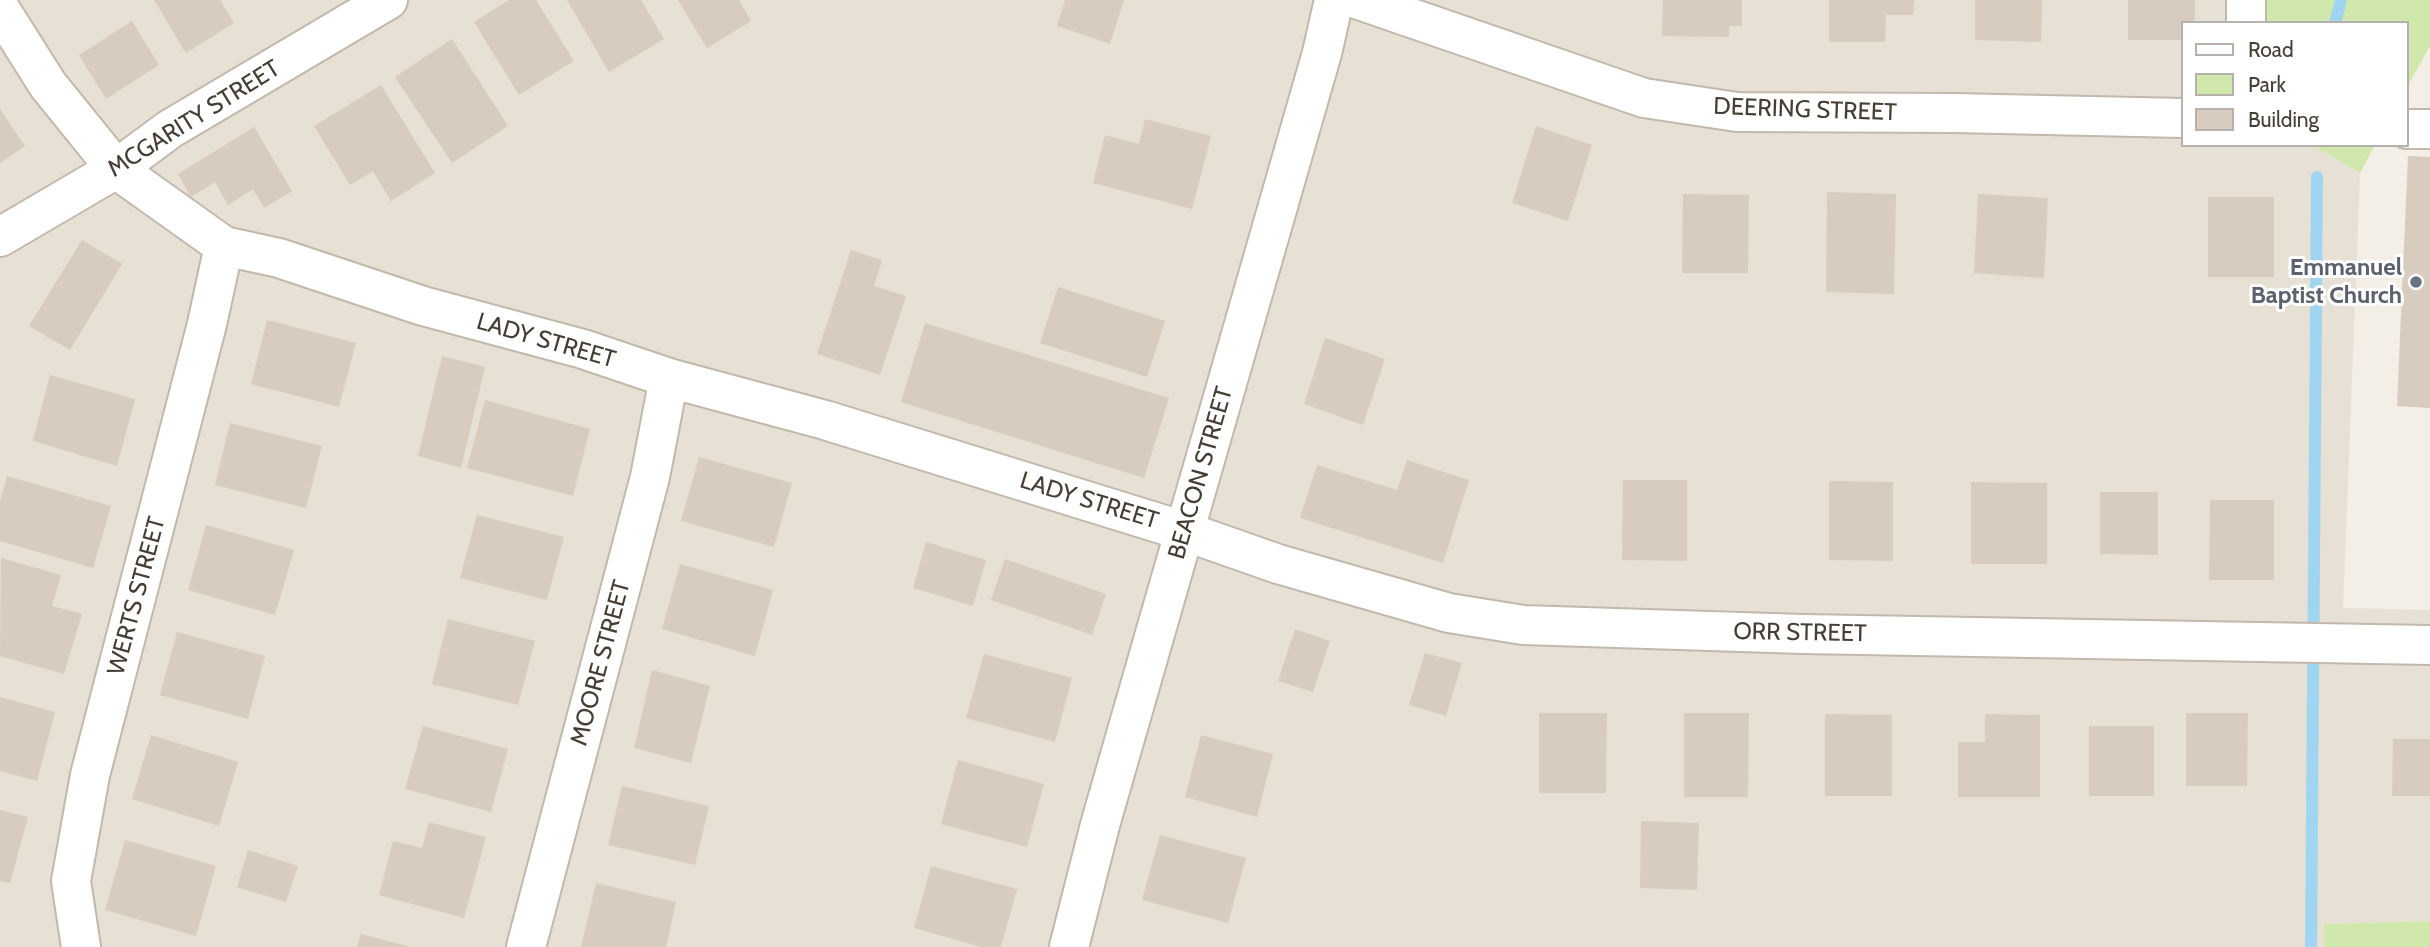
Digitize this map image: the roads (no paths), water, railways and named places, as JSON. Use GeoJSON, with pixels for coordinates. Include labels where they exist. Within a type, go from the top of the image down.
{"type":"FeatureCollection","features":[{"type":"Feature","properties":{"kind":"street","name":"MCGARITY STREET"},"geometry":{"type":"LineString","coordinates":[[0,237],[116,169],[170,129],[388,0]]}},
{"type":"Feature","properties":{"kind":"street","name":"BEACON STREET"},"geometry":{"type":"LineString","coordinates":[[1069,947],[1100,825],[1322,53],[1334,0]]}},
{"type":"Feature","properties":{"kind":"street","name":"DEERING STREET"},"geometry":{"type":"LineString","coordinates":[[1359,0],[1644,98],[1737,112],[2182,118]]}},
{"type":"Feature","properties":{"kind":"street"},"geometry":{"type":"LineString","coordinates":[[2245,21],[2246,0]]}},
{"type":"Feature","properties":{"kind":"street","name":"LADY STREET"},"geometry":{"type":"LineString","coordinates":[[0,9],[48,85],[116,169],[224,246],[279,258],[423,306],[583,349],[669,378],[825,420],[1184,531]]}},
{"type":"Feature","properties":{"kind":"street"},"geometry":{"type":"LineString","coordinates":[[2409,129],[2430,129]]}},
{"type":"Feature","properties":{"kind":"street","name":"WERTS STREET"},"geometry":{"type":"LineString","coordinates":[[81,947],[71,881],[90,775],[207,324],[224,246]]}},
{"type":"Feature","properties":{"kind":"street","name":"MOORE STREET"},"geometry":{"type":"LineString","coordinates":[[526,947],[650,477],[669,378]]}},
{"type":"Feature","properties":{"kind":"street","name":"ORR STREET"},"geometry":{"type":"LineString","coordinates":[[1184,531],[1278,564],[1449,613],[1523,625],[1803,634],[2430,645]]}},
{"type":"Feature","properties":{"kind":"waterway"},"geometry":{"type":"LineString","coordinates":[[2336,21],[2341,0]]}},
{"type":"Feature","properties":{"kind":"waterway"},"geometry":{"type":"LineString","coordinates":[[2311,947],[2317,177]]}},
{"type":"Feature","properties":{"kind":"place","name":"Emmanuel Baptist Church"},"geometry":{"type":"Point","coordinates":[2416,282]}}]}
